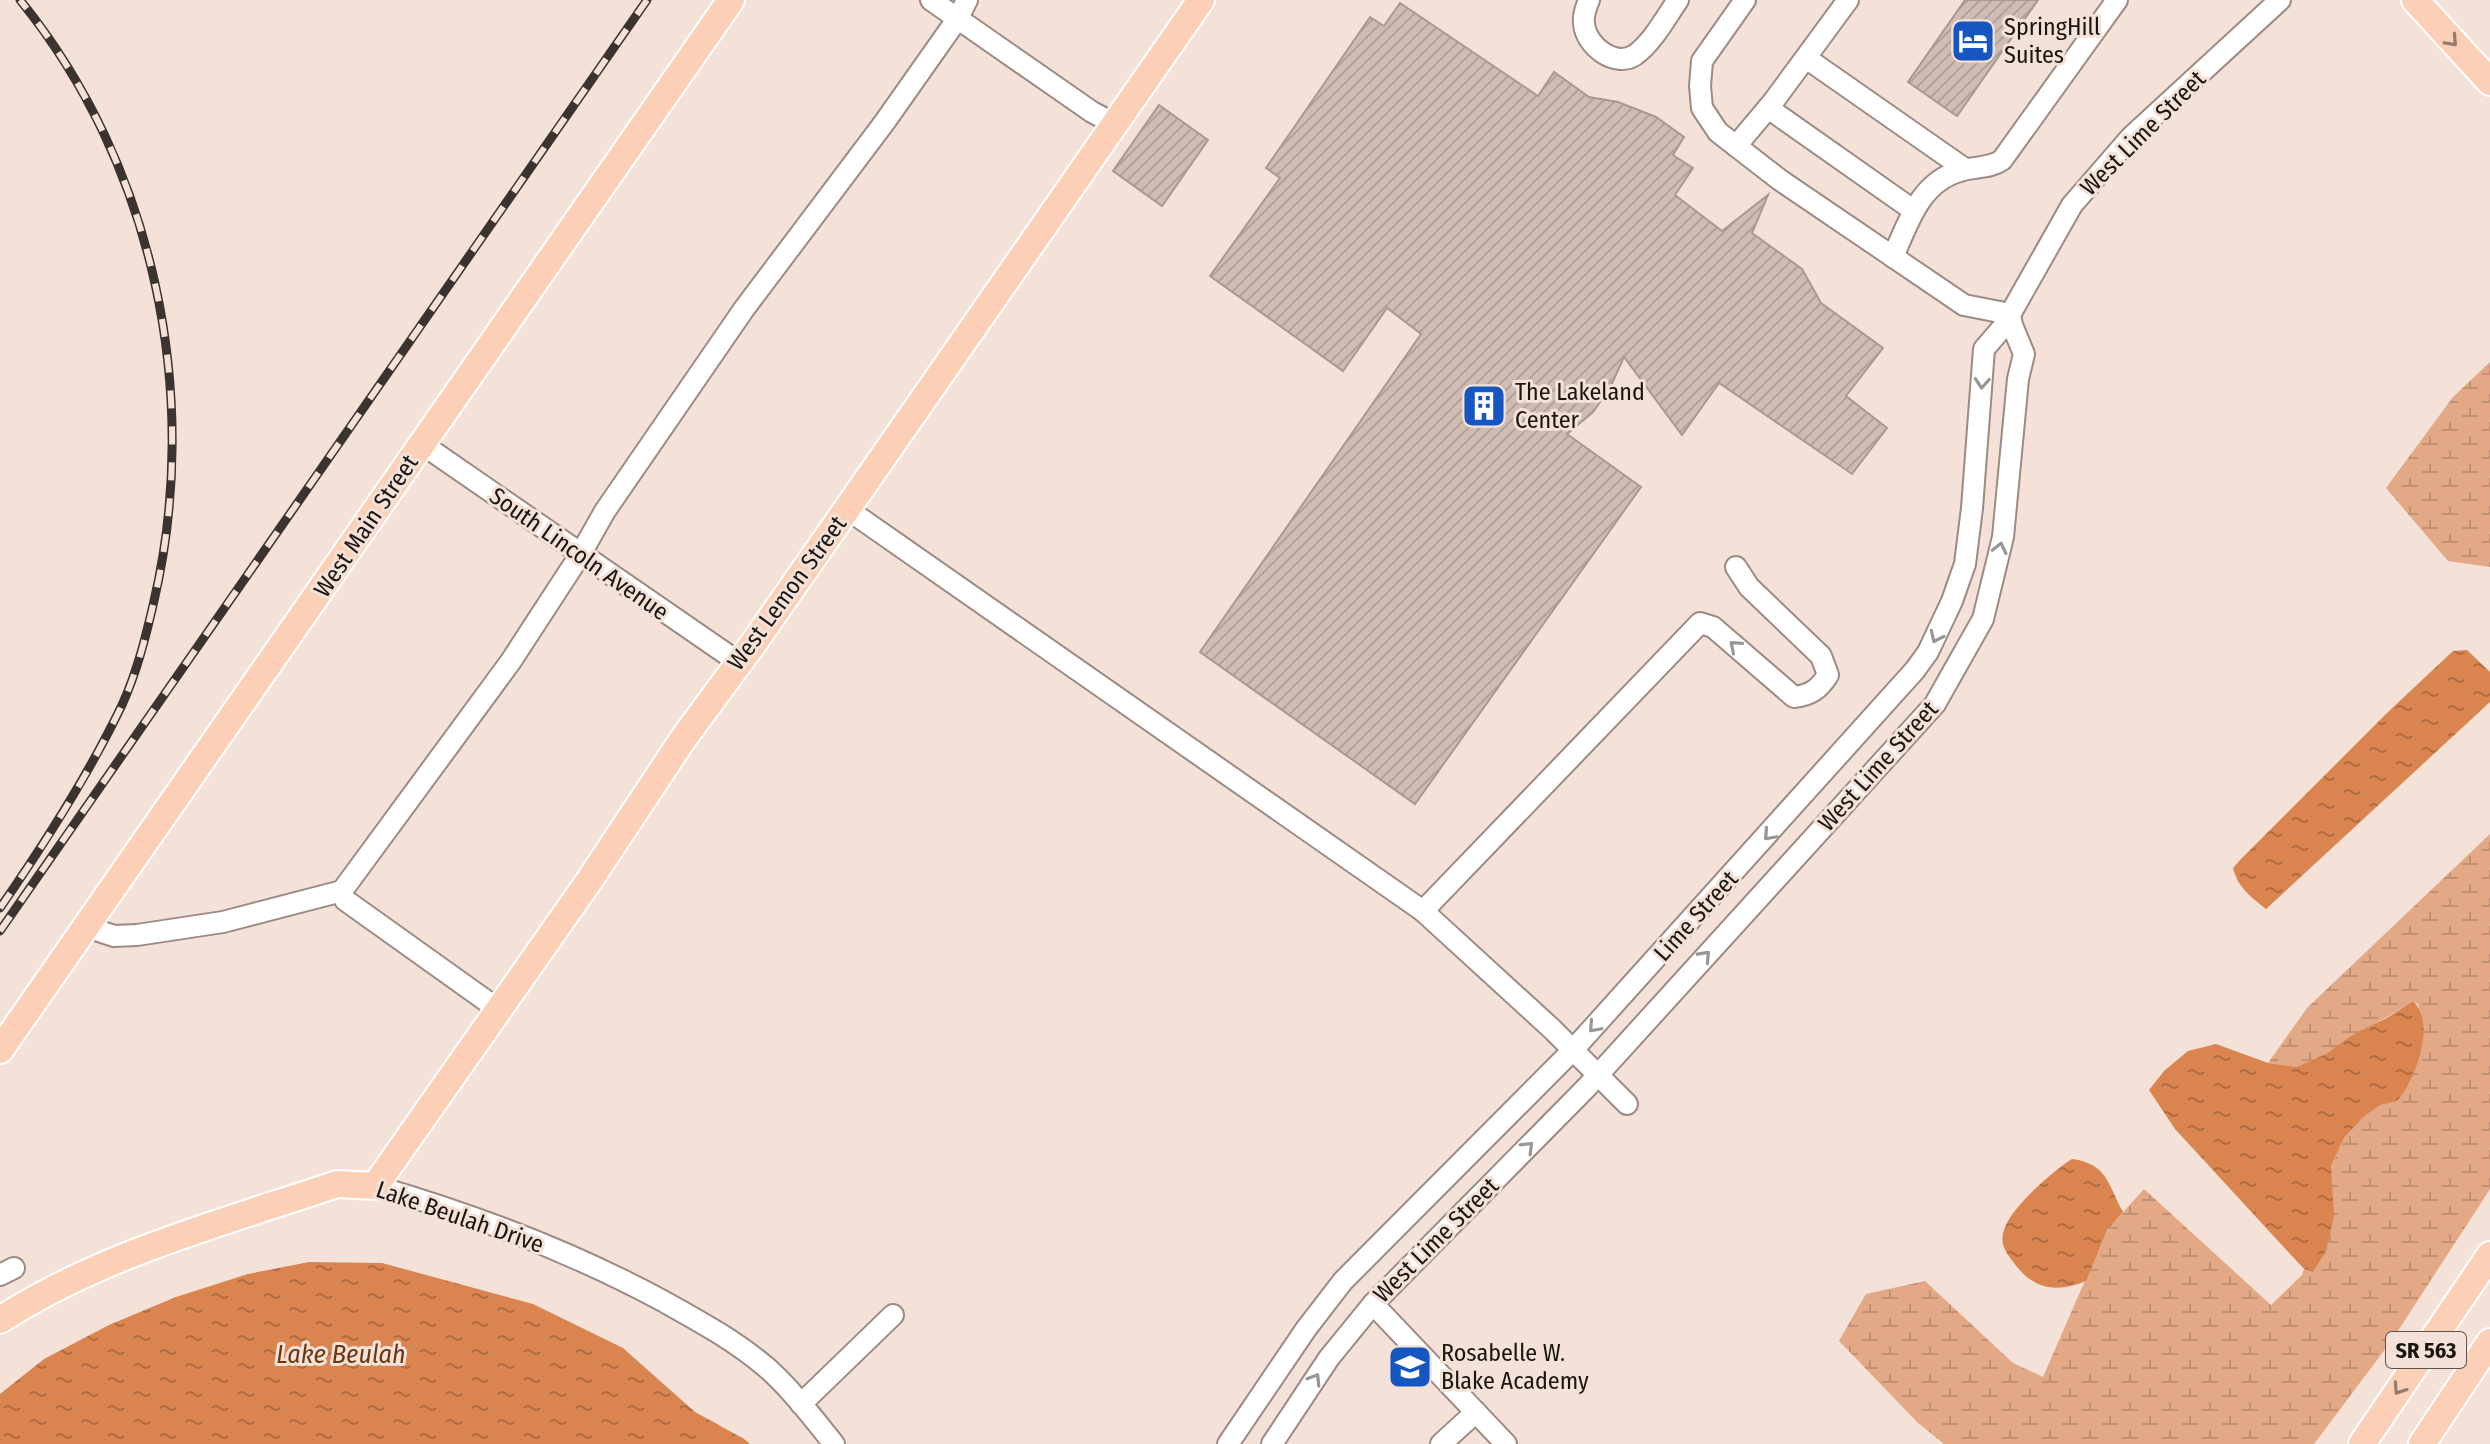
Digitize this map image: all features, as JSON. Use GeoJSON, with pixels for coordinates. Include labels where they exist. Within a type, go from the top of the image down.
{"type":"FeatureCollection","features":[{"type":"Feature","properties":{"kind":"main road","name":"West Main Street"},"geometry":{"type":"LineString","coordinates":[[0,1050],[731,0]]}},
{"type":"Feature","properties":{"kind":"main road","name":"West Lemon Street"},"geometry":{"type":"LineString","coordinates":[[375,1186],[1201,0]]}},
{"type":"Feature","properties":{"kind":"main road"},"geometry":{"type":"LineString","coordinates":[[2415,0],[2490,82]]}},
{"type":"Feature","properties":{"kind":"main road","name":"Lake Beulah Drive"},"geometry":{"type":"LineString","coordinates":[[2,1314],[117,1259],[337,1184],[375,1186]]}},
{"type":"Feature","properties":{"kind":"main road","name":"SR 563"},"geometry":{"type":"LineString","coordinates":[[2362,1444],[2490,1255]]}},
{"type":"Feature","properties":{"kind":"main road","name":"SR 563"},"geometry":{"type":"LineString","coordinates":[[2422,1444],[2490,1342]]}},
{"type":"Feature","properties":{"kind":"street"},"geometry":{"type":"LineString","coordinates":[[931,0],[962,9],[1092,112],[1115,124]]}},
{"type":"Feature","properties":{"kind":"street"},"geometry":{"type":"LineString","coordinates":[[1589,0],[1584,24],[1589,39],[1600,51],[1624,59],[1635,54],[1651,37],[1678,0]]}},
{"type":"Feature","properties":{"kind":"street"},"geometry":{"type":"LineString","coordinates":[[1745,0],[1702,61],[1702,108],[1718,132],[1806,198],[1964,305],[2010,314]]}},
{"type":"Feature","properties":{"kind":"street"},"geometry":{"type":"LineString","coordinates":[[1736,146],[1848,0]]}},
{"type":"Feature","properties":{"kind":"street"},"geometry":{"type":"LineString","coordinates":[[1893,257],[1913,210],[1935,184],[1949,174],[1992,166],[2002,160],[2117,0]]}},
{"type":"Feature","properties":{"kind":"street","name":"West Lime Street"},"geometry":{"type":"LineString","coordinates":[[1272,1444],[1329,1358],[1373,1304],[1597,1075],[1935,704],[1983,619],[2003,537],[2018,379],[2024,354],[2010,314],[2072,205],[2131,137],[2280,0]]}},
{"type":"Feature","properties":{"kind":"street"},"geometry":{"type":"LineString","coordinates":[[87,927],[114,936],[137,935],[223,922],[342,891],[511,661],[605,511],[744,309],[884,123],[962,9]]}},
{"type":"Feature","properties":{"kind":"street"},"geometry":{"type":"LineString","coordinates":[[1806,58],[1965,169]]}},
{"type":"Feature","properties":{"kind":"street"},"geometry":{"type":"LineString","coordinates":[[1768,108],[1913,210]]}},
{"type":"Feature","properties":{"kind":"street","name":"Lime Street"},"geometry":{"type":"LineString","coordinates":[[1228,1444],[1306,1329],[1343,1281],[1572,1051],[1839,757],[1910,677],[1928,652],[1965,564],[1984,349],[2010,314]]}},
{"type":"Feature","properties":{"kind":"street","name":"South Lincoln Avenue"},"geometry":{"type":"LineString","coordinates":[[422,444],[738,662]]}},
{"type":"Feature","properties":{"kind":"street"},"geometry":{"type":"LineString","coordinates":[[847,509],[1423,911],[1552,1029],[1627,1104]]}},
{"type":"Feature","properties":{"kind":"street"},"geometry":{"type":"LineString","coordinates":[[1423,911],[1700,623],[1713,627],[1794,697],[1807,695],[1821,687],[1828,675],[1821,656],[1749,587],[1736,567]]}},
{"type":"Feature","properties":{"kind":"street"},"geometry":{"type":"LineString","coordinates":[[342,891],[345,900],[499,1010]]}},
{"type":"Feature","properties":{"kind":"street","name":"Lake Beulah Drive"},"geometry":{"type":"LineString","coordinates":[[375,1186],[538,1241],[627,1282],[734,1342],[768,1369],[834,1444]]}},
{"type":"Feature","properties":{"kind":"street"},"geometry":{"type":"LineString","coordinates":[[1373,1304],[1506,1444]]}},
{"type":"Feature","properties":{"kind":"street"},"geometry":{"type":"LineString","coordinates":[[801,1404],[893,1315]]}},
{"type":"Feature","properties":{"kind":"street"},"geometry":{"type":"LineString","coordinates":[[1441,1444],[1476,1412]]}},
{"type":"Feature","properties":{"kind":"green space"},"geometry":{"type":"Polygon","coordinates":[[[2490,362],[2490,567],[2448,561],[2386,488],[2453,397],[2490,362]]]}},
{"type":"Feature","properties":{"kind":"green space"},"geometry":{"type":"Polygon","coordinates":[[[2490,834],[2490,1189],[2392,1340],[2314,1444],[1944,1444],[1917,1422],[1839,1341],[1866,1294],[1925,1281],[2013,1363],[2043,1377],[2107,1230],[2144,1189],[2271,1305],[2302,1275],[2304,1269],[2313,1271],[2331,1166],[2344,1138],[2421,1051],[2423,1027],[2418,1004],[2413,1001],[2326,1054],[2296,1067],[2268,1063],[2307,1008],[2490,834]]]}},
{"type":"Feature","properties":{"kind":"water"},"geometry":{"type":"Polygon","coordinates":[[[2467,650],[2490,672],[2490,702],[2266,909],[2242,887],[2233,868],[2453,651],[2467,650]]]}},
{"type":"Feature","properties":{"kind":"water"},"geometry":{"type":"Polygon","coordinates":[[[2413,1001],[2423,1023],[2421,1052],[2416,1066],[2397,1101],[2380,1105],[2363,1117],[2344,1138],[2331,1166],[2334,1216],[2326,1251],[2313,1272],[2304,1269],[2175,1129],[2149,1090],[2164,1071],[2188,1051],[2216,1044],[2268,1063],[2296,1067],[2326,1054],[2354,1034],[2413,1001]]]}},
{"type":"Feature","properties":{"kind":"water"},"geometry":{"type":"Polygon","coordinates":[[[2072,1159],[2100,1171],[2123,1212],[2107,1230],[2086,1281],[2053,1288],[2034,1282],[2018,1269],[2005,1249],[2003,1234],[2014,1211],[2023,1201],[2072,1159]]]}},
{"type":"Feature","properties":{"kind":"water","name":"Lake Beulah"},"geometry":{"type":"Polygon","coordinates":[[[309,1262],[382,1263],[533,1304],[623,1348],[695,1412],[750,1444],[0,1444],[0,1394],[44,1359],[109,1325],[176,1297],[248,1274],[309,1262]]]}},
{"type":"Feature","properties":{"kind":"building","name":"SpringHill Suites"},"geometry":{"type":"Polygon","coordinates":[[[1965,0],[2038,0],[1957,116],[1908,82],[1965,0]]]}},
{"type":"Feature","properties":{"kind":"building","name":"The Lakeland Center"},"geometry":{"type":"Polygon","coordinates":[[[1400,3],[1538,96],[1554,72],[1589,97],[1618,102],[1656,117],[1684,137],[1673,155],[1693,168],[1675,195],[1722,231],[1768,195],[1752,233],[1802,269],[1821,303],[1883,348],[1846,396],[1887,428],[1852,474],[1719,383],[1682,435],[1624,357],[1610,388],[1593,412],[1567,434],[1641,487],[1415,804],[1200,652],[1421,334],[1387,308],[1343,371],[1210,276],[1280,178],[1266,168],[1370,17],[1384,26],[1400,3]]]}},
{"type":"Feature","properties":{"kind":"building"},"geometry":{"type":"Polygon","coordinates":[[[1159,105],[1208,140],[1162,206],[1113,171],[1159,105]]]}},
{"type":"Feature","properties":{"kind":"railway"},"geometry":{"type":"LineString","coordinates":[[0,908],[80,783],[109,731],[132,680],[154,601],[168,523],[172,443],[168,363],[155,285],[134,208],[104,134],[66,65],[20,0]]}},
{"type":"Feature","properties":{"kind":"railway"},"geometry":{"type":"LineString","coordinates":[[0,931],[647,0]]}},
{"type":"Feature","properties":{"kind":"place","name":"SpringHill Suites"},"geometry":{"type":"Point","coordinates":[1973,41]}},
{"type":"Feature","properties":{"kind":"place","name":"The Lakeland Center"},"geometry":{"type":"Point","coordinates":[1484,406]}},
{"type":"Feature","properties":{"kind":"place","name":"Rosabelle W. Blake Academy"},"geometry":{"type":"Point","coordinates":[1410,1367]}}]}
